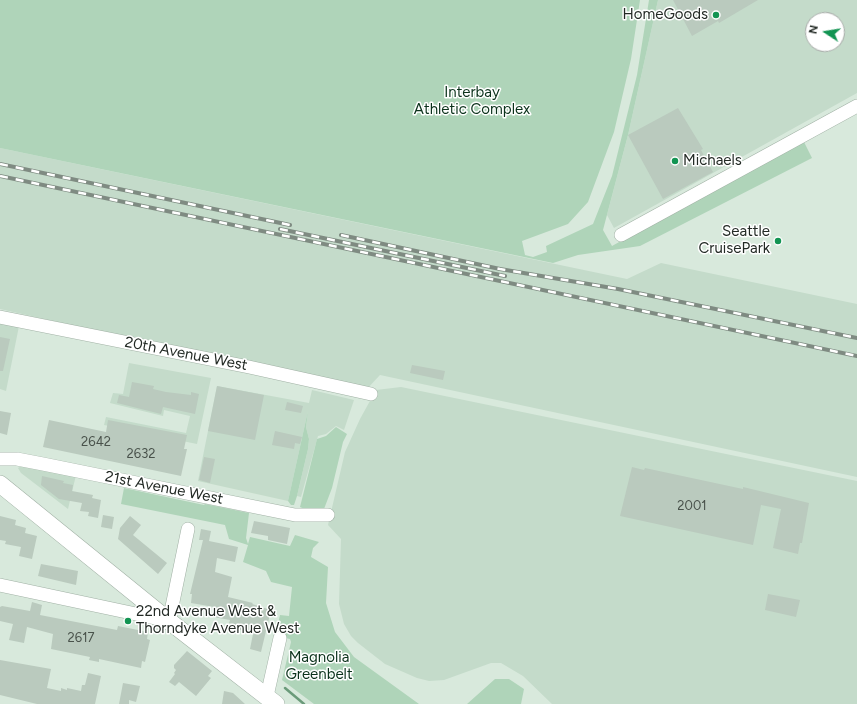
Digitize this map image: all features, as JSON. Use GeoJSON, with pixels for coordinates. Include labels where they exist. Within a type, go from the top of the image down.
{"type":"FeatureCollection","features":[{"type":"Feature","properties":{"kind":"main road"},"geometry":{"type":"LineString","coordinates":[[0,484],[169,621],[272,700]]}},
{"type":"Feature","properties":{"kind":"street"},"geometry":{"type":"LineString","coordinates":[[621,235],[857,106]]}},
{"type":"Feature","properties":{"kind":"street","name":"20th Avenue West"},"geometry":{"type":"LineString","coordinates":[[0,317],[249,366],[371,394]]}},
{"type":"Feature","properties":{"kind":"street","name":"21st Avenue West"},"geometry":{"type":"LineString","coordinates":[[0,458],[17,459],[44,464],[295,515],[328,515]]}},
{"type":"Feature","properties":{"kind":"street"},"geometry":{"type":"LineString","coordinates":[[0,585],[169,621],[188,529]]}},
{"type":"Feature","properties":{"kind":"street"},"geometry":{"type":"LineString","coordinates":[[272,700],[280,638]]}},
{"type":"Feature","properties":{"kind":"shaded area"},"geometry":{"type":"Polygon","coordinates":[[[658,0],[857,0],[857,93],[614,228],[607,215],[628,135],[658,0]]]}},
{"type":"Feature","properties":{"kind":"shaded area"},"geometry":{"type":"Polygon","coordinates":[[[0,148],[627,279],[661,263],[857,304],[857,477],[380,375],[365,391],[0,309],[0,148]]]}},
{"type":"Feature","properties":{"kind":"shaded area"},"geometry":{"type":"Polygon","coordinates":[[[0,322],[19,326],[6,391],[0,389],[0,322]]]}},
{"type":"Feature","properties":{"kind":"shaded area"},"geometry":{"type":"Polygon","coordinates":[[[129,363],[211,378],[197,444],[104,425],[106,417],[186,433],[190,416],[164,410],[163,416],[110,403],[113,393],[123,394],[129,363]]]}},
{"type":"Feature","properties":{"kind":"shaded area"},"geometry":{"type":"Polygon","coordinates":[[[217,386],[309,403],[312,390],[354,400],[344,430],[336,426],[326,434],[318,436],[301,497],[297,496],[308,449],[309,439],[306,427],[308,411],[288,501],[198,481],[217,386]]]}},
{"type":"Feature","properties":{"kind":"shaded area"},"geometry":{"type":"Polygon","coordinates":[[[401,387],[857,481],[857,704],[552,704],[523,676],[501,663],[491,663],[444,680],[429,681],[417,678],[385,664],[358,643],[351,636],[344,624],[339,604],[341,539],[328,525],[345,452],[360,419],[376,390],[401,387]]]}},
{"type":"Feature","properties":{"kind":"shaded area"},"geometry":{"type":"Polygon","coordinates":[[[23,465],[76,475],[68,509],[21,473],[18,468],[23,465]]]}},
{"type":"Feature","properties":{"kind":"green space","name":"Interbay Athletic Complex"},"geometry":{"type":"Polygon","coordinates":[[[0,0],[640,0],[631,59],[614,132],[588,202],[568,224],[522,241],[525,255],[533,257],[547,252],[546,246],[593,224],[612,176],[637,75],[649,0],[658,0],[628,135],[603,230],[612,246],[803,140],[812,158],[640,246],[578,255],[553,263],[0,148],[0,0]]]}},
{"type":"Feature","properties":{"kind":"green space"},"geometry":{"type":"Polygon","coordinates":[[[308,411],[306,427],[309,439],[308,449],[297,496],[294,505],[291,505],[288,501],[308,411]]]}},
{"type":"Feature","properties":{"kind":"green space"},"geometry":{"type":"Polygon","coordinates":[[[336,427],[347,434],[343,442],[332,488],[324,509],[307,510],[300,507],[317,439],[326,436],[336,427]]]}},
{"type":"Feature","properties":{"kind":"green space","name":"Magnolia Greenbelt"},"geometry":{"type":"Polygon","coordinates":[[[124,488],[249,513],[246,538],[248,544],[250,537],[290,546],[295,535],[319,542],[313,548],[311,557],[328,567],[326,603],[335,632],[354,657],[419,704],[314,704],[282,680],[291,642],[290,639],[275,636],[280,615],[289,616],[292,587],[271,582],[266,571],[243,562],[248,545],[229,539],[225,525],[121,504],[124,488]]]}},
{"type":"Feature","properties":{"kind":"green space"},"geometry":{"type":"Polygon","coordinates":[[[495,679],[509,679],[524,689],[521,704],[467,704],[495,679]]]}},
{"type":"Feature","properties":{"kind":"building"},"geometry":{"type":"Polygon","coordinates":[[[673,0],[758,0],[719,23],[718,21],[692,36],[673,0]]]}},
{"type":"Feature","properties":{"kind":"building","name":"Michaels"},"geometry":{"type":"Polygon","coordinates":[[[678,108],[703,149],[701,150],[713,172],[663,199],[628,135],[678,108]]]}},
{"type":"Feature","properties":{"kind":"building"},"geometry":{"type":"Polygon","coordinates":[[[0,337],[10,339],[3,371],[0,371],[0,337]]]}},
{"type":"Feature","properties":{"kind":"building"},"geometry":{"type":"Polygon","coordinates":[[[412,365],[445,371],[443,380],[410,373],[412,365]]]}},
{"type":"Feature","properties":{"kind":"building"},"geometry":{"type":"Polygon","coordinates":[[[132,382],[154,386],[153,389],[166,392],[191,395],[191,392],[199,394],[195,414],[163,407],[161,414],[117,403],[119,395],[129,397],[132,382]]]}},
{"type":"Feature","properties":{"kind":"building"},"geometry":{"type":"Polygon","coordinates":[[[217,386],[264,395],[255,440],[208,431],[217,386]]]}},
{"type":"Feature","properties":{"kind":"building"},"geometry":{"type":"Polygon","coordinates":[[[287,402],[303,406],[301,413],[285,410],[287,402]]]}},
{"type":"Feature","properties":{"kind":"building"},"geometry":{"type":"Polygon","coordinates":[[[0,411],[11,413],[7,435],[0,433],[0,411]]]}},
{"type":"Feature","properties":{"kind":"building"},"geometry":{"type":"Polygon","coordinates":[[[49,420],[106,432],[108,420],[187,435],[184,449],[187,449],[181,476],[43,447],[49,420]]]}},
{"type":"Feature","properties":{"kind":"building"},"geometry":{"type":"Polygon","coordinates":[[[275,431],[302,437],[300,444],[295,443],[294,449],[272,445],[275,431]]]}},
{"type":"Feature","properties":{"kind":"building"},"geometry":{"type":"Polygon","coordinates":[[[204,457],[215,459],[210,483],[199,480],[204,457]]]}},
{"type":"Feature","properties":{"kind":"building"},"geometry":{"type":"Polygon","coordinates":[[[632,467],[644,470],[645,468],[743,489],[743,487],[809,503],[802,543],[800,543],[798,554],[773,548],[781,509],[761,505],[753,545],[620,516],[632,467]]]}},
{"type":"Feature","properties":{"kind":"building"},"geometry":{"type":"Polygon","coordinates":[[[42,476],[64,481],[63,483],[73,485],[72,491],[93,495],[92,498],[101,500],[98,518],[88,516],[89,512],[80,511],[82,503],[59,499],[41,485],[42,476]]]}},
{"type":"Feature","properties":{"kind":"building"},"geometry":{"type":"Polygon","coordinates":[[[103,515],[114,517],[112,529],[101,527],[103,515]]]}},
{"type":"Feature","properties":{"kind":"building"},"geometry":{"type":"Polygon","coordinates":[[[0,516],[16,520],[15,525],[26,528],[25,533],[37,536],[32,559],[19,556],[21,547],[5,544],[6,541],[0,540],[0,516]]]}},
{"type":"Feature","properties":{"kind":"building"},"geometry":{"type":"Polygon","coordinates":[[[130,516],[141,525],[133,535],[167,563],[158,574],[118,539],[120,528],[130,516]]]}},
{"type":"Feature","properties":{"kind":"building"},"geometry":{"type":"Polygon","coordinates":[[[254,521],[290,528],[287,544],[268,540],[268,536],[251,533],[254,521]]]}},
{"type":"Feature","properties":{"kind":"building"},"geometry":{"type":"Polygon","coordinates":[[[201,529],[211,531],[209,541],[238,547],[235,562],[217,558],[215,572],[232,577],[228,597],[253,603],[252,604],[271,610],[261,652],[250,649],[253,634],[235,628],[236,625],[229,623],[230,620],[213,617],[214,607],[191,603],[192,594],[190,594],[203,540],[199,540],[201,529]]]}},
{"type":"Feature","properties":{"kind":"building"},"geometry":{"type":"Polygon","coordinates":[[[41,564],[78,571],[76,585],[38,576],[41,564]]]}},
{"type":"Feature","properties":{"kind":"building"},"geometry":{"type":"Polygon","coordinates":[[[768,594],[800,600],[796,617],[765,610],[768,594]]]}},
{"type":"Feature","properties":{"kind":"building"},"geometry":{"type":"Polygon","coordinates":[[[32,602],[42,605],[40,615],[117,630],[118,626],[148,632],[147,639],[150,640],[145,662],[142,661],[141,668],[99,659],[99,662],[89,660],[90,657],[51,649],[53,634],[27,627],[24,643],[9,640],[13,624],[0,621],[0,607],[2,606],[30,611],[32,602]]]}},
{"type":"Feature","properties":{"kind":"building"},"geometry":{"type":"Polygon","coordinates":[[[187,651],[212,671],[208,676],[211,678],[196,696],[179,682],[175,686],[169,682],[175,674],[174,673],[176,670],[174,665],[187,651]]]}},
{"type":"Feature","properties":{"kind":"building"},"geometry":{"type":"Polygon","coordinates":[[[0,660],[51,669],[47,688],[61,691],[61,688],[67,690],[67,688],[81,691],[82,685],[85,685],[88,673],[101,676],[95,704],[37,704],[0,695],[0,660]]]}},
{"type":"Feature","properties":{"kind":"building"},"geometry":{"type":"Polygon","coordinates":[[[123,683],[140,686],[136,702],[129,700],[129,704],[119,704],[123,683]]]}},
{"type":"Feature","properties":{"kind":"building"},"geometry":{"type":"Polygon","coordinates":[[[224,691],[233,693],[245,704],[222,704],[224,691]]]}},
{"type":"Feature","properties":{"kind":"waterway"},"geometry":{"type":"LineString","coordinates":[[285,688],[304,704]]}},
{"type":"Feature","properties":{"kind":"railway"},"geometry":{"type":"LineString","coordinates":[[0,164],[290,225]]}},
{"type":"Feature","properties":{"kind":"railway"},"geometry":{"type":"LineString","coordinates":[[0,176],[857,356]]}},
{"type":"Feature","properties":{"kind":"railway"},"geometry":{"type":"LineString","coordinates":[[280,229],[505,276]]}},
{"type":"Feature","properties":{"kind":"railway"},"geometry":{"type":"LineString","coordinates":[[341,235],[500,269],[618,289],[857,338]]}},
{"type":"Feature","properties":{"kind":"place","name":"HomeGoods"},"geometry":{"type":"Point","coordinates":[716,15]}},
{"type":"Feature","properties":{"kind":"place","name":"Michaels"},"geometry":{"type":"Point","coordinates":[675,161]}},
{"type":"Feature","properties":{"kind":"place","name":"Seattle CruisePark"},"geometry":{"type":"Point","coordinates":[778,241]}},
{"type":"Feature","properties":{"kind":"place","name":"22nd Avenue West & Thorndyke Avenue West"},"geometry":{"type":"Point","coordinates":[128,621]}}]}
